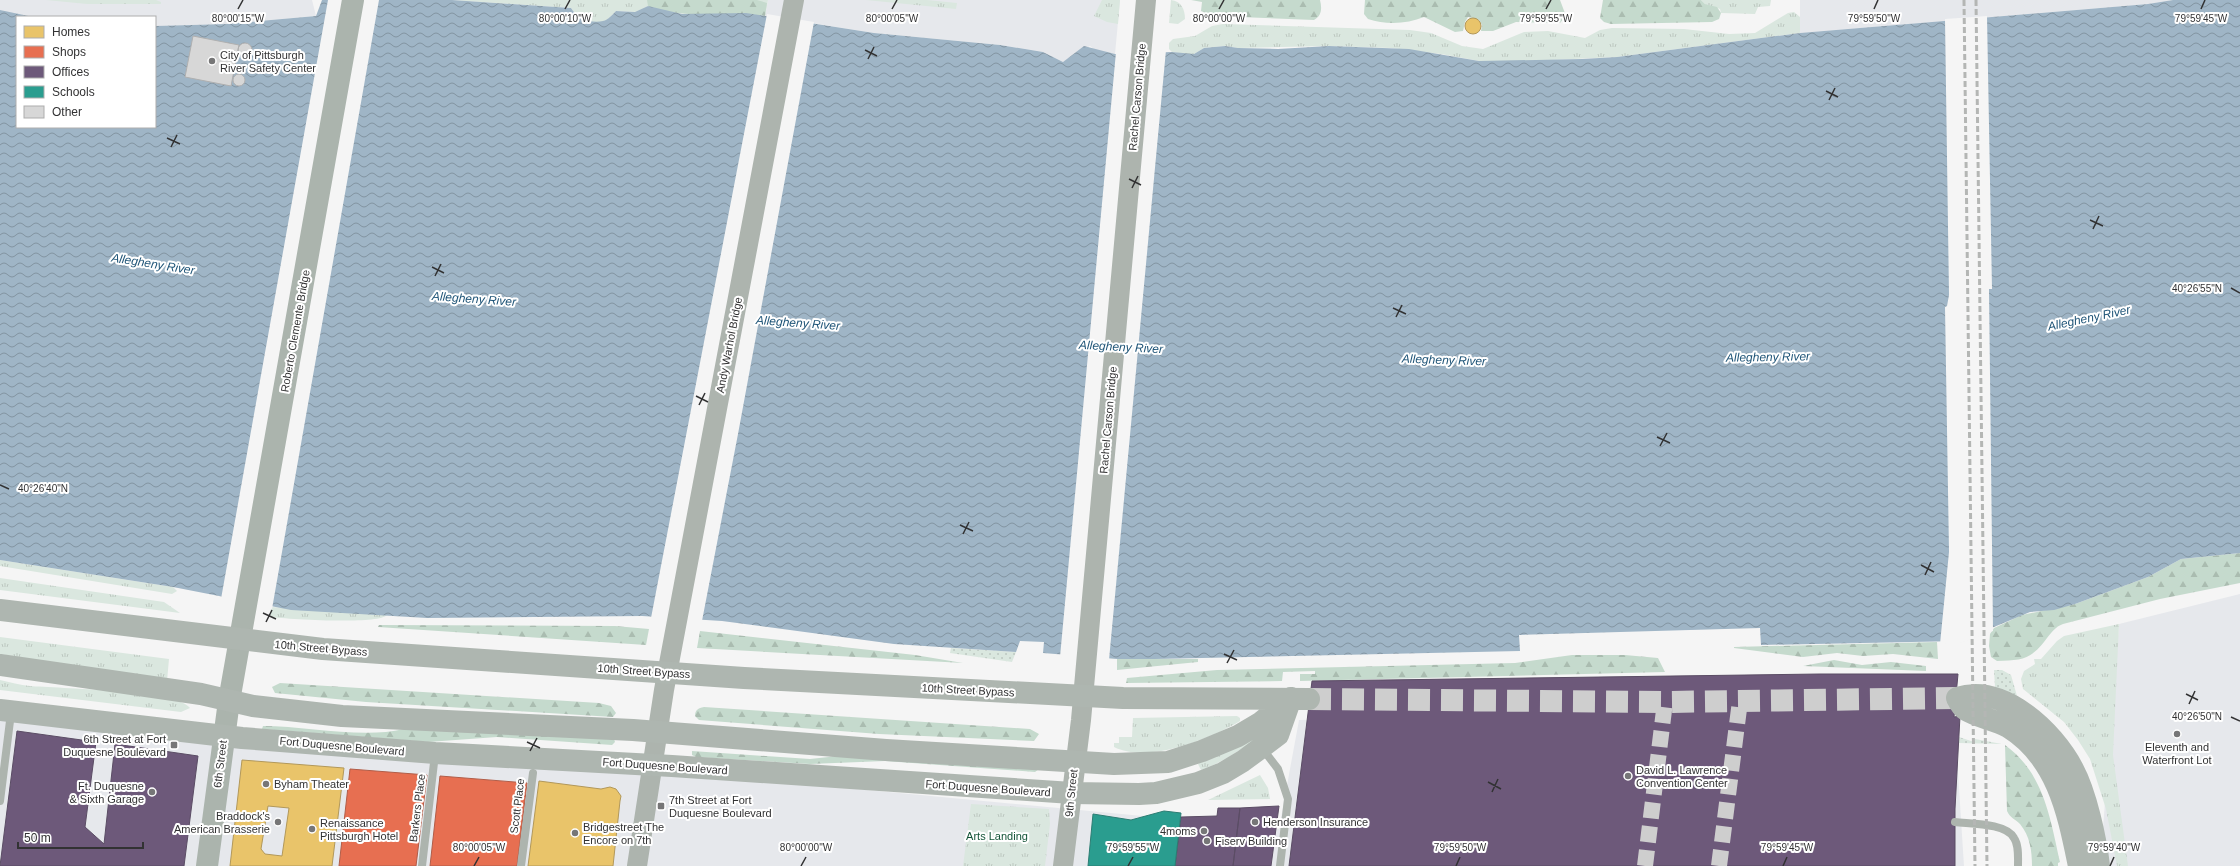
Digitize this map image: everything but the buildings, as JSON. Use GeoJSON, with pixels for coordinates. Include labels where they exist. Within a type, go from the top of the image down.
{"type":"FeatureCollection","features":[{"type":"Feature","properties":{"kind":"main road","name":"Roberto Clemente Bridge"},"geometry":{"type":"LineString","coordinates":[[237,662],[353,0]]}},
{"type":"Feature","properties":{"kind":"main road","name":"10th Street Bypass"},"geometry":{"type":"LineString","coordinates":[[0,610],[323,649],[744,678],[1123,698],[1300,699]]}},
{"type":"Feature","properties":{"kind":"main road","name":"6th Street"},"geometry":{"type":"LineString","coordinates":[[207,866],[223,735],[237,662]]}},
{"type":"Feature","properties":{"kind":"main road"},"geometry":{"type":"LineString","coordinates":[[0,665],[201,694],[229,702],[253,706],[342,716],[657,732],[1075,763],[1125,764],[1168,762],[1238,736],[1300,699]]}},
{"type":"Feature","properties":{"kind":"main road"},"geometry":{"type":"LineString","coordinates":[[2079,866],[2074,801],[2074,770],[2060,747],[2033,720],[2016,708],[1993,699],[1967,695],[1957,698],[1966,710],[2007,726],[2027,741],[2044,760],[2055,778],[2074,801],[2092,829],[2099,866]]}},
{"type":"Feature","properties":{"kind":"main road","name":"Fort Duquesne Boulevard"},"geometry":{"type":"LineString","coordinates":[[6,710],[223,735],[435,754],[651,765],[1072,793],[1144,793],[1184,787],[1222,773],[1262,748],[1278,735],[1300,699]]}},
{"type":"Feature","properties":{"kind":"street","name":"Andy Warhol Bridge"},"geometry":{"type":"LineString","coordinates":[[637,866],[651,765],[664,690],[794,0]]}},
{"type":"Feature","properties":{"kind":"street","name":"Rachel Carson Bridge"},"geometry":{"type":"LineString","coordinates":[[1081,720],[1146,0]]}},
{"type":"Feature","properties":{"kind":"street","name":"9th Street"},"geometry":{"type":"LineString","coordinates":[[1063,866],[1081,720]]}},
{"type":"Feature","properties":{"kind":"lane"},"geometry":{"type":"LineString","coordinates":[[0,801],[6,710]]}},
{"type":"Feature","properties":{"kind":"lane"},"geometry":{"type":"LineString","coordinates":[[1262,748],[1278,769],[1288,799],[1280,866]]}},
{"type":"Feature","properties":{"kind":"lane","name":"Barkers Place"},"geometry":{"type":"LineString","coordinates":[[422,866],[435,754]]}},
{"type":"Feature","properties":{"kind":"lane","name":"Scott Place"},"geometry":{"type":"LineString","coordinates":[[521,866],[533,773]]}},
{"type":"Feature","properties":{"kind":"lane"},"geometry":{"type":"LineString","coordinates":[[1955,822],[2001,828],[2009,831],[2016,843],[2018,866]]}},
{"type":"Feature","properties":{"kind":"shaded area"},"geometry":{"type":"Polygon","coordinates":[[[0,0],[312,0],[316,16],[227,24],[156,26],[156,16],[26,16],[0,10],[0,0]]]}},
{"type":"Feature","properties":{"kind":"shaded area"},"geometry":{"type":"Polygon","coordinates":[[[768,0],[1120,0],[1115,54],[1095,50],[1090,46],[1063,62],[1043,52],[1000,45],[874,33],[765,16],[768,0]]]}},
{"type":"Feature","properties":{"kind":"shaded area"},"geometry":{"type":"Polygon","coordinates":[[[1800,0],[2173,0],[2148,4],[1800,33],[1800,0]]]}},
{"type":"Feature","properties":{"kind":"shaded area","name":"Eleventh and Waterfront Lot"},"geometry":{"type":"Polygon","coordinates":[[[2240,594],[2240,866],[2100,866],[2119,624],[2240,594]]]}},
{"type":"Feature","properties":{"kind":"shaded area"},"geometry":{"type":"Polygon","coordinates":[[[0,708],[1279,829],[1299,720],[1954,710],[1964,866],[0,866],[0,708]]]}},
{"type":"Feature","properties":{"kind":"green space"},"geometry":{"type":"Polygon","coordinates":[[[46,0],[156,0],[161,2],[161,4],[87,4],[46,0]]]}},
{"type":"Feature","properties":{"kind":"green space"},"geometry":{"type":"Polygon","coordinates":[[[452,0],[768,0],[765,16],[746,13],[728,14],[656,9],[648,6],[636,12],[616,11],[606,20],[590,22],[581,18],[571,8],[452,0]]]}},
{"type":"Feature","properties":{"kind":"green space"},"geometry":{"type":"Polygon","coordinates":[[[647,0],[757,0],[767,3],[765,16],[750,14],[676,13],[648,6],[647,0]]]}},
{"type":"Feature","properties":{"kind":"green space"},"geometry":{"type":"Polygon","coordinates":[[[866,0],[927,0],[957,3],[956,9],[866,0]]]}},
{"type":"Feature","properties":{"kind":"green space"},"geometry":{"type":"Polygon","coordinates":[[[1102,0],[1120,0],[1118,24],[1107,22],[1094,16],[1102,0]]]}},
{"type":"Feature","properties":{"kind":"green space"},"geometry":{"type":"Polygon","coordinates":[[[1171,0],[1180,4],[1184,12],[1185,19],[1178,24],[1169,23],[1171,0]]]}},
{"type":"Feature","properties":{"kind":"green space"},"geometry":{"type":"Polygon","coordinates":[[[1191,0],[1320,0],[1321,9],[1319,16],[1314,20],[1213,16],[1201,11],[1202,2],[1191,0]]]}},
{"type":"Feature","properties":{"kind":"green space"},"geometry":{"type":"Polygon","coordinates":[[[1365,0],[1560,0],[1566,16],[1560,23],[1516,22],[1493,31],[1481,31],[1482,25],[1479,20],[1468,17],[1463,31],[1455,32],[1424,17],[1396,23],[1368,19],[1364,14],[1365,0]]]}},
{"type":"Feature","properties":{"kind":"green space"},"geometry":{"type":"Polygon","coordinates":[[[1603,0],[1701,0],[1705,4],[1717,7],[1721,13],[1719,19],[1712,22],[1611,24],[1604,22],[1600,18],[1603,0]]]}},
{"type":"Feature","properties":{"kind":"green space"},"geometry":{"type":"Polygon","coordinates":[[[1701,0],[1771,0],[1770,6],[1758,7],[1755,14],[1721,13],[1720,9],[1705,4],[1701,0]]]}},
{"type":"Feature","properties":{"kind":"green space"},"geometry":{"type":"Polygon","coordinates":[[[1794,12],[1800,17],[1800,33],[1617,57],[1509,62],[1479,61],[1441,54],[1391,48],[1329,46],[1238,48],[1225,46],[1204,48],[1194,54],[1172,52],[1169,49],[1169,43],[1173,39],[1195,36],[1212,26],[1223,24],[1410,30],[1431,33],[1462,46],[1483,49],[1524,32],[1548,31],[1585,38],[1600,30],[1612,28],[1684,29],[1729,34],[1755,33],[1788,13],[1794,12]]]}},
{"type":"Feature","properties":{"kind":"green space"},"geometry":{"type":"Polygon","coordinates":[[[2240,553],[2240,583],[2160,599],[2063,624],[2054,630],[2031,655],[2020,659],[1997,661],[1991,657],[1989,646],[1990,634],[1994,628],[2022,615],[2075,604],[2148,577],[2181,559],[2240,553]]]}},
{"type":"Feature","properties":{"kind":"green space"},"geometry":{"type":"Polygon","coordinates":[[[0,560],[173,587],[177,591],[172,594],[0,566],[0,560]]]}},
{"type":"Feature","properties":{"kind":"green space"},"geometry":{"type":"Polygon","coordinates":[[[0,578],[164,602],[180,613],[0,590],[0,578]]]}},
{"type":"Feature","properties":{"kind":"green space"},"geometry":{"type":"Polygon","coordinates":[[[271,607],[387,615],[380,618],[351,621],[294,619],[270,617],[271,607]]]}},
{"type":"Feature","properties":{"kind":"green space"},"geometry":{"type":"Polygon","coordinates":[[[2119,624],[2113,755],[2128,866],[2117,866],[2106,809],[2090,759],[2064,722],[2023,689],[2021,679],[2024,671],[2035,664],[2034,659],[2041,659],[2057,641],[2064,636],[2119,624]]]}},
{"type":"Feature","properties":{"kind":"green space"},"geometry":{"type":"Polygon","coordinates":[[[379,625],[615,626],[649,629],[646,645],[378,627],[379,625]]]}},
{"type":"Feature","properties":{"kind":"green space"},"geometry":{"type":"Polygon","coordinates":[[[700,631],[915,655],[963,663],[697,648],[700,631]]]}},
{"type":"Feature","properties":{"kind":"green space"},"geometry":{"type":"Polygon","coordinates":[[[0,637],[169,659],[167,681],[0,654],[0,637]]]}},
{"type":"Feature","properties":{"kind":"green space"},"geometry":{"type":"Polygon","coordinates":[[[1937,642],[1938,659],[1893,654],[1863,656],[1837,653],[1803,657],[1734,648],[1734,647],[1937,642]]]}},
{"type":"Feature","properties":{"kind":"green space"},"geometry":{"type":"Polygon","coordinates":[[[951,648],[1016,652],[1012,662],[950,653],[951,648]]]}},
{"type":"Feature","properties":{"kind":"green space"},"geometry":{"type":"Polygon","coordinates":[[[1572,655],[1625,655],[1658,658],[1665,672],[1300,681],[1300,674],[1315,674],[1315,671],[1283,672],[1282,681],[1126,683],[1127,678],[1217,670],[1515,663],[1572,655]]]}},
{"type":"Feature","properties":{"kind":"green space"},"geometry":{"type":"Polygon","coordinates":[[[1117,659],[1198,659],[1198,662],[1117,670],[1117,659]]]}},
{"type":"Feature","properties":{"kind":"green space"},"geometry":{"type":"Polygon","coordinates":[[[1834,660],[1862,665],[1891,662],[1926,666],[1926,671],[1803,666],[1834,660]]]}},
{"type":"Feature","properties":{"kind":"green space"},"geometry":{"type":"Polygon","coordinates":[[[1994,670],[2002,670],[2011,675],[2017,696],[1995,687],[1994,670]]]}},
{"type":"Feature","properties":{"kind":"green space"},"geometry":{"type":"Polygon","coordinates":[[[0,680],[30,686],[89,689],[142,694],[181,702],[190,708],[181,712],[0,690],[0,680]]]}},
{"type":"Feature","properties":{"kind":"green space"},"geometry":{"type":"Polygon","coordinates":[[[280,683],[599,703],[611,706],[616,713],[613,717],[366,702],[275,693],[272,687],[280,683]]]}},
{"type":"Feature","properties":{"kind":"green space"},"geometry":{"type":"Polygon","coordinates":[[[704,707],[1030,729],[1039,734],[1034,741],[879,734],[699,720],[695,716],[696,711],[704,707]]]}},
{"type":"Feature","properties":{"kind":"green space"},"geometry":{"type":"Polygon","coordinates":[[[1237,716],[1240,718],[1240,721],[1227,728],[1196,742],[1178,747],[1144,753],[1128,752],[1114,747],[1114,743],[1119,743],[1119,737],[1132,737],[1133,718],[1237,716]]]}},
{"type":"Feature","properties":{"kind":"green space"},"geometry":{"type":"Polygon","coordinates":[[[263,726],[371,733],[404,729],[614,739],[615,742],[612,745],[497,737],[428,742],[262,729],[263,726]]]}},
{"type":"Feature","properties":{"kind":"green space"},"geometry":{"type":"Polygon","coordinates":[[[1263,734],[1225,759],[1201,770],[1198,764],[1204,758],[1263,734]]]}},
{"type":"Feature","properties":{"kind":"green space"},"geometry":{"type":"Polygon","coordinates":[[[1959,737],[1974,742],[1975,739],[2002,744],[1958,743],[1959,737]]]}},
{"type":"Feature","properties":{"kind":"green space"},"geometry":{"type":"Polygon","coordinates":[[[2005,745],[2018,756],[2029,769],[2037,783],[2053,829],[2060,862],[2058,863],[2058,866],[2032,866],[2031,849],[2026,834],[2020,824],[2011,817],[2007,811],[2005,745]]]}},
{"type":"Feature","properties":{"kind":"green space"},"geometry":{"type":"Polygon","coordinates":[[[692,751],[810,759],[838,756],[1039,769],[1035,772],[885,761],[810,764],[696,757],[692,755],[692,751]]]}},
{"type":"Feature","properties":{"kind":"green space"},"geometry":{"type":"Polygon","coordinates":[[[1260,775],[1268,788],[1270,799],[1208,800],[1260,775]]]}},
{"type":"Feature","properties":{"kind":"green space","name":"Arts Landing"},"geometry":{"type":"Polygon","coordinates":[[[971,804],[1049,809],[1050,824],[1045,866],[963,866],[971,804]]]}},
{"type":"Feature","properties":{"kind":"water","name":"Allegheny River"},"geometry":{"type":"Polygon","coordinates":[[[322,0],[452,0],[571,8],[577,15],[594,22],[605,20],[616,11],[635,12],[648,6],[682,14],[746,13],[874,33],[1000,45],[1043,52],[1063,62],[1084,46],[1115,54],[1172,52],[1194,54],[1204,48],[1225,46],[1238,48],[1278,49],[1329,46],[1409,49],[1479,61],[1617,57],[1800,33],[2148,4],[2173,0],[2240,0],[2240,553],[2181,559],[2148,577],[2075,604],[2054,610],[2030,612],[1960,641],[1761,645],[1760,628],[1519,635],[1520,651],[1155,659],[1117,659],[1043,653],[1044,642],[1020,641],[1016,652],[894,644],[722,621],[642,616],[427,618],[291,610],[173,587],[0,560],[0,10],[28,16],[16,16],[16,128],[156,128],[156,26],[227,24],[316,16],[322,0]]]}},
{"type":"Feature","properties":{"kind":"pier"},"geometry":{"type":"Polygon","coordinates":[[[328,0],[379,0],[272,609],[221,599],[328,0]]]}},
{"type":"Feature","properties":{"kind":"pier"},"geometry":{"type":"Polygon","coordinates":[[[767,14],[814,22],[738,434],[702,621],[651,618],[767,14]]]}},
{"type":"Feature","properties":{"kind":"pier"},"geometry":{"type":"Polygon","coordinates":[[[1987,16],[1992,289],[1989,289],[1993,631],[1960,643],[1940,644],[1949,552],[1945,307],[1947,306],[1949,295],[1945,19],[1987,16]]]}},
{"type":"Feature","properties":{"kind":"pier"},"geometry":{"type":"Polygon","coordinates":[[[1166,50],[1109,660],[1060,657],[1116,52],[1166,50]]]}},
{"type":"Feature","properties":{"kind":"tunnel"},"geometry":{"type":"LineString","coordinates":[[1309,699],[1665,702],[1957,698]]}},
{"type":"Feature","properties":{"kind":"tunnel"},"geometry":{"type":"LineString","coordinates":[[1719,866],[1740,701]]}},
{"type":"Feature","properties":{"kind":"tunnel"},"geometry":{"type":"LineString","coordinates":[[1645,866],[1665,702]]}},
{"type":"Feature","properties":{"kind":"railway"},"geometry":{"type":"LineString","coordinates":[[1964,0],[1975,866]]}},
{"type":"Feature","properties":{"kind":"railway"},"geometry":{"type":"LineString","coordinates":[[1976,0],[1987,866]]}},
{"type":"Feature","properties":{"kind":"place","name":"City of Pittsburgh River Safety Center"},"geometry":{"type":"Point","coordinates":[212,61]}},
{"type":"Feature","properties":{"kind":"place","name":"Eleventh and Waterfront Lot"},"geometry":{"type":"Point","coordinates":[2177,734]}},
{"type":"Feature","properties":{"kind":"place","name":"6th Street at Fort Duquesne Boulevard"},"geometry":{"type":"Point","coordinates":[174,745]}},
{"type":"Feature","properties":{"kind":"place","name":"David L. Lawrence Convention Center"},"geometry":{"type":"Point","coordinates":[1628,776]}},
{"type":"Feature","properties":{"kind":"place","name":"Byham Theater"},"geometry":{"type":"Point","coordinates":[266,784]}},
{"type":"Feature","properties":{"kind":"place","name":"Ft. Duquesne & Sixth Garage"},"geometry":{"type":"Point","coordinates":[152,792]}},
{"type":"Feature","properties":{"kind":"place","name":"7th Street at Fort Duquesne Boulevard"},"geometry":{"type":"Point","coordinates":[661,806]}},
{"type":"Feature","properties":{"kind":"place","name":"Braddock's American Brasserie"},"geometry":{"type":"Point","coordinates":[278,822]}},
{"type":"Feature","properties":{"kind":"place","name":"Henderson Insurance"},"geometry":{"type":"Point","coordinates":[1255,822]}},
{"type":"Feature","properties":{"kind":"place","name":"Renaissance Pittsburgh Hotel"},"geometry":{"type":"Point","coordinates":[312,829]}},
{"type":"Feature","properties":{"kind":"place","name":"4moms"},"geometry":{"type":"Point","coordinates":[1204,831]}},
{"type":"Feature","properties":{"kind":"place","name":"Bridgestreet The Encore on 7th"},"geometry":{"type":"Point","coordinates":[575,833]}},
{"type":"Feature","properties":{"kind":"place","name":"Fiserv Building"},"geometry":{"type":"Point","coordinates":[1207,841]}}]}
